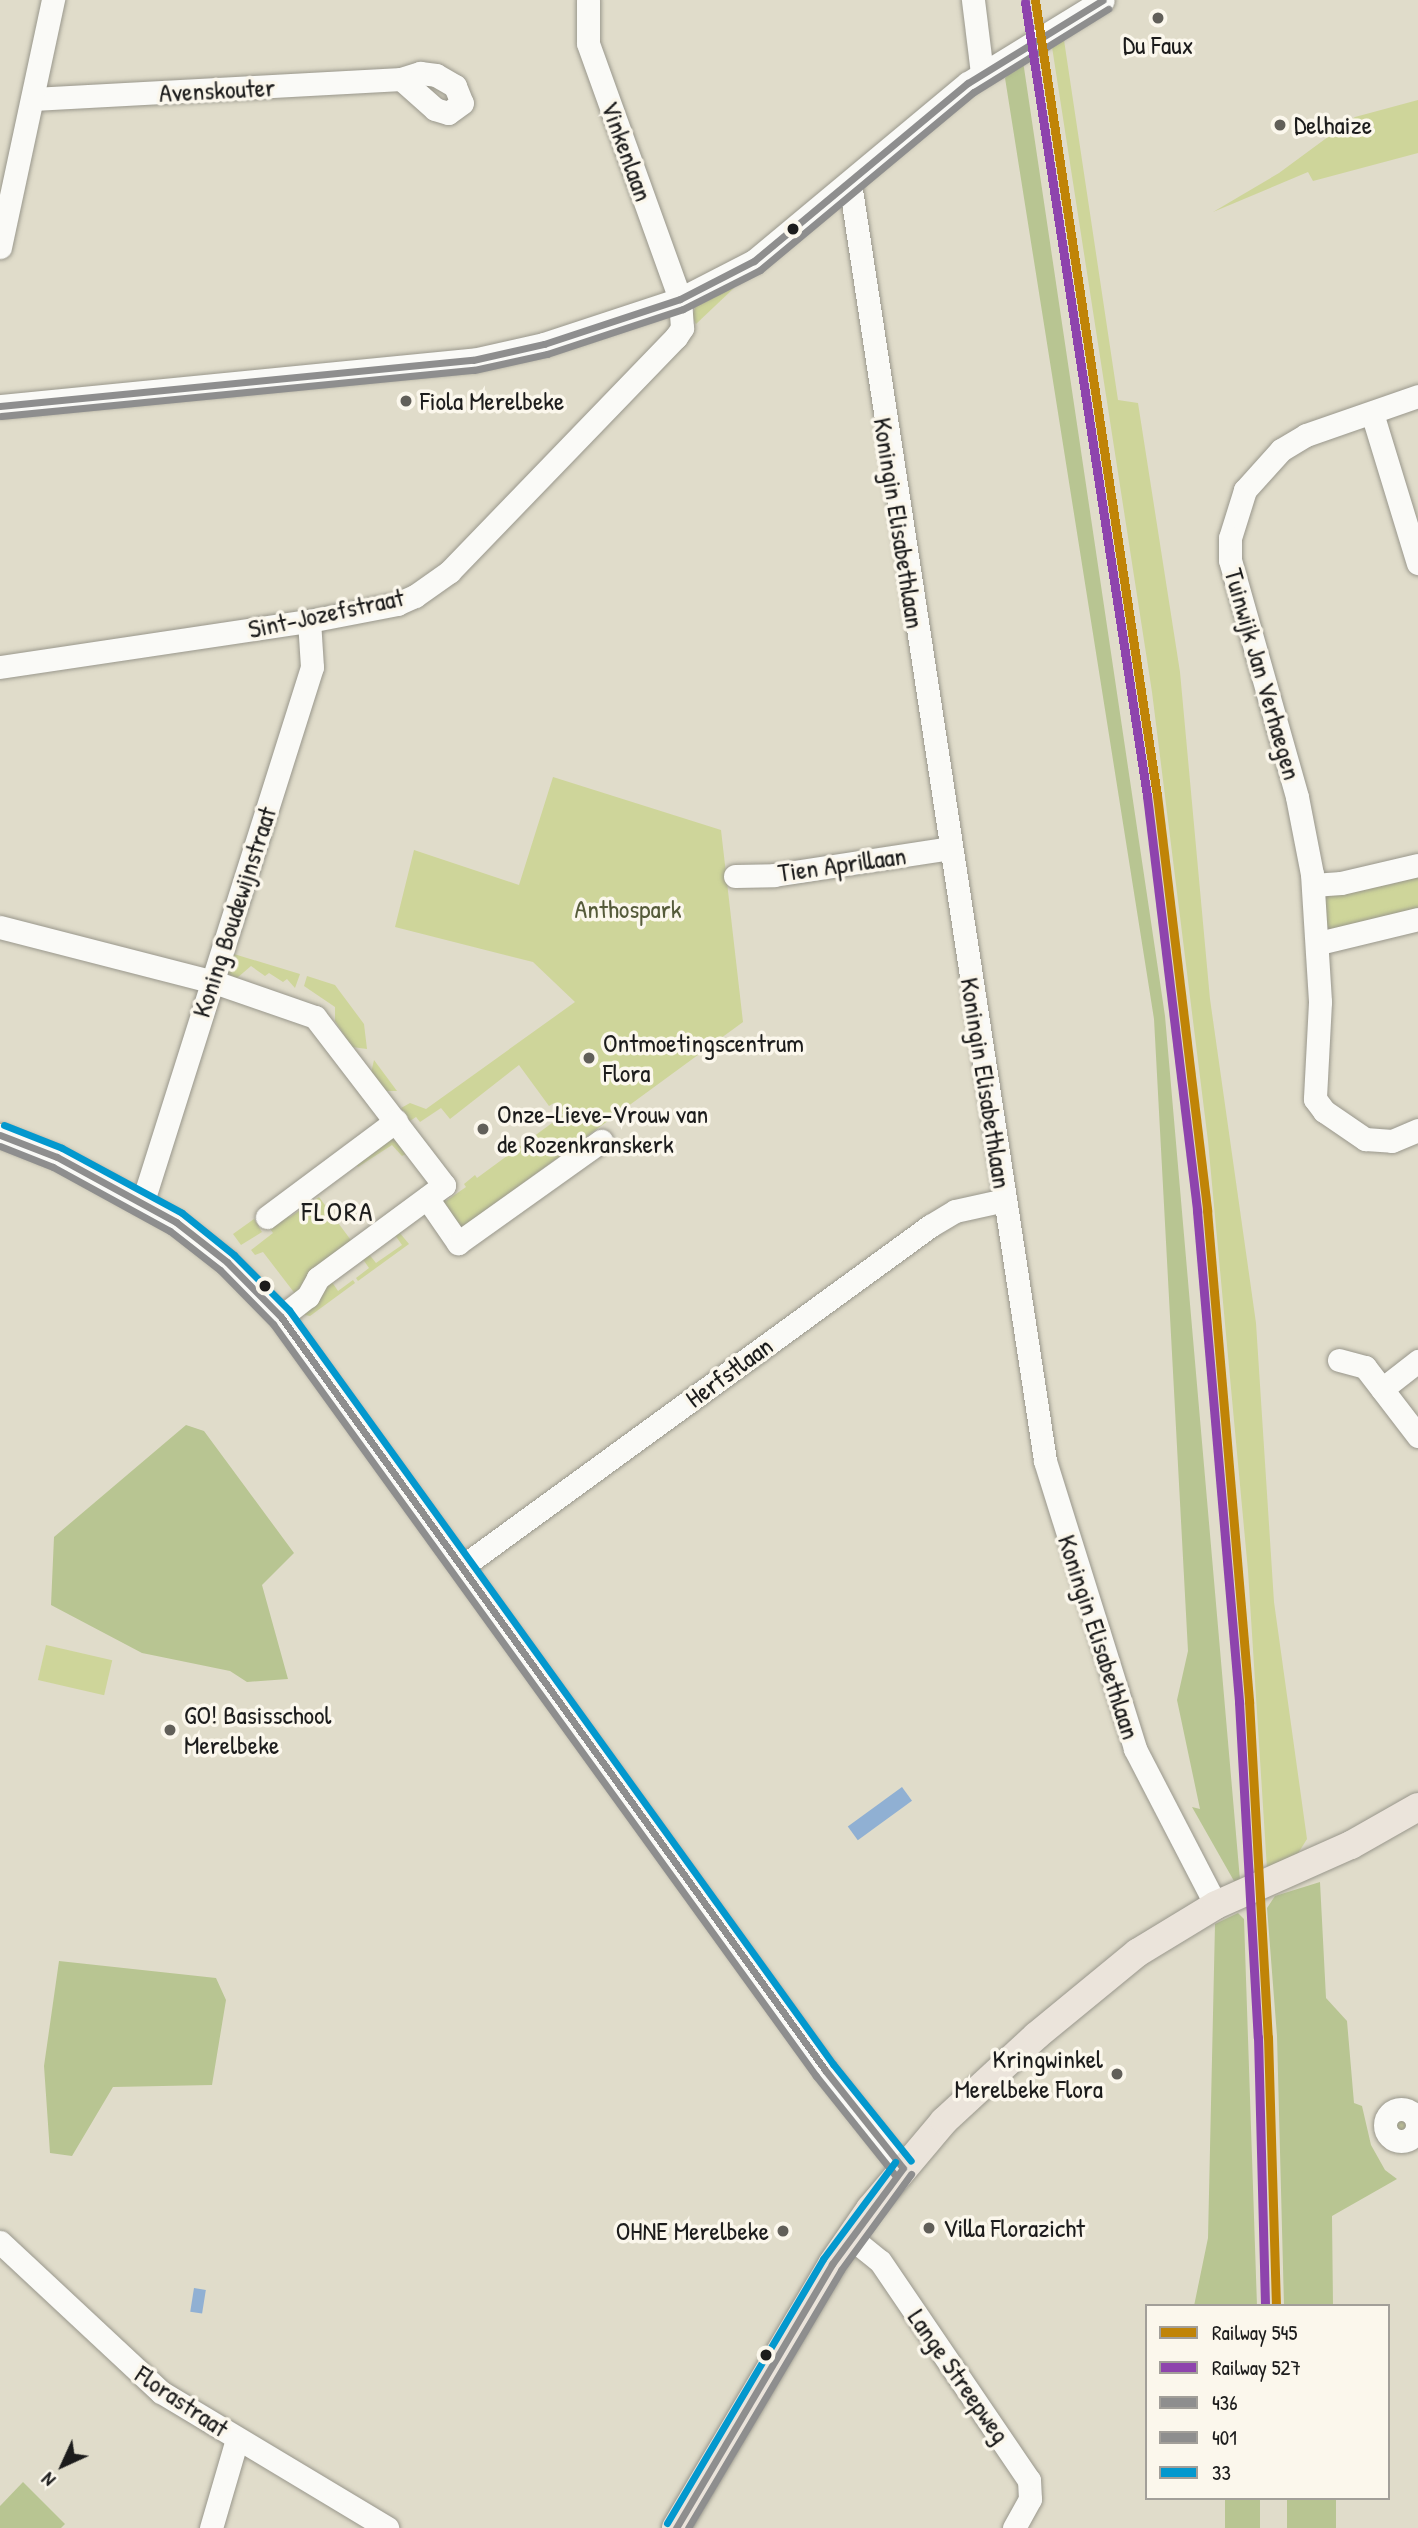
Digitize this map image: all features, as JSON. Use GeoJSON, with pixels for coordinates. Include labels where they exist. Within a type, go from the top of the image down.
{"type":"FeatureCollection","features":[{"type":"Feature","properties":{"kind":"main road"},"geometry":{"type":"LineString","coordinates":[[676,2528],[850,2237],[903,2168],[992,2075],[1110,1973],[1216,1905],[1351,1845],[1418,1807]]}},
{"type":"Feature","properties":{"kind":"street"},"geometry":{"type":"LineString","coordinates":[[0,247],[53,0]]}},
{"type":"Feature","properties":{"kind":"street","name":"Vinkenlaan"},"geometry":{"type":"LineString","coordinates":[[588,0],[588,44],[680,299]]}},
{"type":"Feature","properties":{"kind":"street"},"geometry":{"type":"LineString","coordinates":[[973,0],[982,73]]}},
{"type":"Feature","properties":{"kind":"street"},"geometry":{"type":"LineString","coordinates":[[0,406],[473,360],[544,344],[680,299],[754,261],[982,73],[1103,0]]}},
{"type":"Feature","properties":{"kind":"street","name":"Avenskouter"},"geometry":{"type":"LineString","coordinates":[[33,99],[401,79]]}},
{"type":"Feature","properties":{"kind":"street","name":"Koningin Elisabethlaan"},"geometry":{"type":"LineString","coordinates":[[850,183],[855,233],[1045,1461],[1118,1707],[1163,1807],[1216,1905]]}},
{"type":"Feature","properties":{"kind":"street"},"geometry":{"type":"LineString","coordinates":[[826,204],[855,233]]}},
{"type":"Feature","properties":{"kind":"street","name":"Sint-Jozefstraat"},"geometry":{"type":"LineString","coordinates":[[0,667],[309,621],[397,604],[449,572],[676,337],[682,328],[680,299]]}},
{"type":"Feature","properties":{"kind":"street","name":"Tuinwijk Jan Verhaegen"},"geometry":{"type":"LineString","coordinates":[[1418,396],[1306,435],[1281,450],[1245,491],[1230,538],[1234,585],[1297,797],[1313,885],[1318,943],[1314,1099],[1324,1111],[1365,1139],[1392,1141],[1418,1130]]}},
{"type":"Feature","properties":{"kind":"street"},"geometry":{"type":"LineString","coordinates":[[1372,413],[1418,563]]}},
{"type":"Feature","properties":{"kind":"street","name":"Koning Boudewijnstraat"},"geometry":{"type":"LineString","coordinates":[[143,1201],[312,667],[309,621]]}},
{"type":"Feature","properties":{"kind":"street","name":"Tien Aprillaan"},"geometry":{"type":"LineString","coordinates":[[734,876],[774,875],[950,848]]}},
{"type":"Feature","properties":{"kind":"street"},"geometry":{"type":"LineString","coordinates":[[1313,885],[1341,883],[1418,865]]}},
{"type":"Feature","properties":{"kind":"street"},"geometry":{"type":"LineString","coordinates":[[1318,943],[1418,919]]}},
{"type":"Feature","properties":{"kind":"street"},"geometry":{"type":"LineString","coordinates":[[0,928],[211,981],[315,1017],[444,1185],[318,1278],[308,1296],[281,1317]]}},
{"type":"Feature","properties":{"kind":"street"},"geometry":{"type":"LineString","coordinates":[[267,1217],[393,1116]]}},
{"type":"Feature","properties":{"kind":"street"},"geometry":{"type":"LineString","coordinates":[[0,1135],[57,1157],[143,1201],[208,1245],[281,1317],[825,2070],[903,2168]]}},
{"type":"Feature","properties":{"kind":"street"},"geometry":{"type":"LineString","coordinates":[[426,1198],[458,1243],[601,1141]]}},
{"type":"Feature","properties":{"kind":"street","name":"Herfstlaan"},"geometry":{"type":"LineString","coordinates":[[463,1566],[930,1226],[956,1211],[1005,1200]]}},
{"type":"Feature","properties":{"kind":"street"},"geometry":{"type":"LineString","coordinates":[[1339,1360],[1365,1367],[1418,1436]]}},
{"type":"Feature","properties":{"kind":"street"},"geometry":{"type":"LineString","coordinates":[[1382,1389],[1418,1361]]}},
{"type":"Feature","properties":{"kind":"street","name":"Lange Streepweg"},"geometry":{"type":"LineString","coordinates":[[850,2237],[880,2261],[1029,2480],[1030,2499],[1014,2528]]}},
{"type":"Feature","properties":{"kind":"street","name":"Florastraat"},"geometry":{"type":"LineString","coordinates":[[0,2242],[138,2374],[237,2439],[387,2528]]}},
{"type":"Feature","properties":{"kind":"street"},"geometry":{"type":"LineString","coordinates":[[211,2528],[237,2439]]}},
{"type":"Feature","properties":{"kind":"green space"},"geometry":{"type":"Polygon","coordinates":[[[1064,40],[1118,400],[1138,403],[1180,672],[1210,999],[1256,1323],[1274,1602],[1307,1839],[1297,1855],[1267,1869],[1248,1571],[1208,1141],[1152,692],[1052,47],[1064,40]]]}},
{"type":"Feature","properties":{"kind":"green space"},"geometry":{"type":"Polygon","coordinates":[[[1023,61],[1165,1016],[1240,1880],[1234,1881],[1192,1807],[1200,1809],[1177,1700],[1188,1651],[1154,1019],[1005,78],[1023,61]]]}},
{"type":"Feature","properties":{"kind":"green space"},"geometry":{"type":"Polygon","coordinates":[[[1418,100],[1418,153],[1313,181],[1308,172],[1213,212],[1279,173],[1355,117],[1418,100]]]}},
{"type":"Feature","properties":{"kind":"green space"},"geometry":{"type":"Polygon","coordinates":[[[731,284],[734,288],[696,324],[692,317],[696,305],[731,284]]]}},
{"type":"Feature","properties":{"kind":"green space","name":"Anthospark"},"geometry":{"type":"Polygon","coordinates":[[[553,777],[721,830],[743,1022],[460,1229],[442,1204],[442,1198],[446,1201],[466,1187],[464,1184],[475,1175],[477,1178],[563,1115],[554,1103],[549,1106],[519,1065],[450,1119],[441,1108],[420,1122],[416,1117],[410,1121],[401,1108],[410,1103],[426,1109],[575,1002],[533,962],[395,927],[414,850],[519,885],[553,777]]]}},
{"type":"Feature","properties":{"kind":"green space"},"geometry":{"type":"Polygon","coordinates":[[[1418,877],[1418,914],[1330,930],[1325,924],[1322,891],[1373,880],[1388,885],[1418,877]]]}},
{"type":"Feature","properties":{"kind":"green space"},"geometry":{"type":"Polygon","coordinates":[[[224,951],[300,974],[295,988],[287,979],[283,982],[269,973],[265,976],[251,966],[237,978],[225,973],[224,951]]]}},
{"type":"Feature","properties":{"kind":"green space"},"geometry":{"type":"Polygon","coordinates":[[[307,976],[335,985],[364,1024],[367,1049],[352,1047],[335,1021],[335,1007],[304,986],[307,976]]]}},
{"type":"Feature","properties":{"kind":"green space"},"geometry":{"type":"Polygon","coordinates":[[[374,1060],[397,1091],[385,1091],[371,1073],[374,1060]]]}},
{"type":"Feature","properties":{"kind":"green space"},"geometry":{"type":"Polygon","coordinates":[[[384,1125],[408,1153],[402,1156],[392,1145],[358,1167],[354,1161],[384,1125]]]}},
{"type":"Feature","properties":{"kind":"green space"},"geometry":{"type":"Polygon","coordinates":[[[319,1197],[353,1243],[296,1295],[263,1252],[255,1255],[251,1250],[273,1233],[265,1222],[283,1209],[290,1217],[319,1197]]]}},
{"type":"Feature","properties":{"kind":"green space"},"geometry":{"type":"Polygon","coordinates":[[[254,1219],[262,1232],[241,1245],[233,1234],[254,1219]]]}},
{"type":"Feature","properties":{"kind":"green space"},"geometry":{"type":"Polygon","coordinates":[[[399,1232],[409,1244],[358,1281],[356,1278],[369,1268],[362,1258],[368,1253],[376,1263],[402,1245],[395,1235],[399,1232]]]}},
{"type":"Feature","properties":{"kind":"green space"},"geometry":{"type":"Polygon","coordinates":[[[330,1279],[338,1291],[353,1280],[355,1283],[310,1316],[305,1315],[305,1307],[322,1295],[330,1279]]]}},
{"type":"Feature","properties":{"kind":"green space"},"geometry":{"type":"Polygon","coordinates":[[[186,1425],[204,1431],[294,1553],[262,1585],[288,1679],[247,1682],[230,1671],[142,1653],[51,1605],[54,1537],[186,1425]]]}},
{"type":"Feature","properties":{"kind":"green space"},"geometry":{"type":"Polygon","coordinates":[[[46,1645],[112,1660],[104,1695],[38,1680],[46,1645]]]}},
{"type":"Feature","properties":{"kind":"green space"},"geometry":{"type":"Polygon","coordinates":[[[1320,1882],[1326,1998],[1347,2021],[1354,2103],[1362,2106],[1371,2145],[1385,2170],[1397,2179],[1332,2216],[1333,2304],[1284,2304],[1277,2036],[1267,1908],[1275,1896],[1320,1882]]]}},
{"type":"Feature","properties":{"kind":"green space"},"geometry":{"type":"Polygon","coordinates":[[[1238,1913],[1244,1919],[1257,2304],[1194,2304],[1208,2238],[1215,1924],[1238,1913]]]}},
{"type":"Feature","properties":{"kind":"green space"},"geometry":{"type":"Polygon","coordinates":[[[59,1961],[216,1978],[226,2000],[212,2085],[113,2087],[72,2156],[50,2153],[44,2066],[59,1961]]]}},
{"type":"Feature","properties":{"kind":"green space"},"geometry":{"type":"Polygon","coordinates":[[[1402,2113],[1410,2116],[1413,2124],[1410,2132],[1402,2135],[1394,2132],[1391,2124],[1394,2116],[1402,2113]]]}},
{"type":"Feature","properties":{"kind":"green space"},"geometry":{"type":"Polygon","coordinates":[[[23,2482],[65,2524],[61,2528],[0,2528],[0,2506],[23,2482]]]}},
{"type":"Feature","properties":{"kind":"green space"},"geometry":{"type":"Polygon","coordinates":[[[1225,2500],[1260,2500],[1260,2528],[1225,2528],[1225,2500]]]}},
{"type":"Feature","properties":{"kind":"green space"},"geometry":{"type":"Polygon","coordinates":[[[1287,2500],[1336,2500],[1336,2528],[1287,2528],[1287,2500]]]}},
{"type":"Feature","properties":{"kind":"water"},"geometry":{"type":"Polygon","coordinates":[[[902,1787],[912,1801],[858,1840],[848,1826],[902,1787]]]}},
{"type":"Feature","properties":{"kind":"water"},"geometry":{"type":"Polygon","coordinates":[[[194,2288],[206,2290],[202,2314],[190,2312],[194,2288]]]}},
{"type":"Feature","properties":{"kind":"rail line","name":"545"},"geometry":{"type":"LineString","coordinates":[[1035,0],[1157,795],[1207,1210],[1249,1701],[1268,2037],[1276,2304]]}},
{"type":"Feature","properties":{"kind":"rail line","name":"527"},"geometry":{"type":"LineString","coordinates":[[1025,2],[1147,796],[1197,1211],[1239,1702],[1258,2037],[1265,2304]]}},
{"type":"Feature","properties":{"kind":"transit line","name":"436"},"geometry":{"type":"LineString","coordinates":[[0,406],[473,360],[544,344],[680,299],[754,261],[968,83],[1103,0]]}},
{"type":"Feature","properties":{"kind":"transit line","name":"401"},"geometry":{"type":"LineString","coordinates":[[1,416],[474,370],[547,354],[683,309],[760,270],[974,92],[1108,9]]}},
{"type":"Feature","properties":{"kind":"transit line","name":"33"},"geometry":{"type":"LineString","coordinates":[[4,1125],[62,1148],[182,1213],[234,1255],[289,1310],[833,2064],[911,2161]]}},
{"type":"Feature","properties":{"kind":"transit line","name":"436"},"geometry":{"type":"LineString","coordinates":[[0,1135],[57,1157],[176,1222],[227,1262],[281,1317],[825,2070],[903,2168]]}},
{"type":"Feature","properties":{"kind":"transit line","name":"401"},"geometry":{"type":"LineString","coordinates":[[0,1146],[53,1167],[170,1231],[220,1270],[273,1324],[816,2076],[895,2175]]}},
{"type":"Feature","properties":{"kind":"transit line","name":"33"},"geometry":{"type":"LineString","coordinates":[[667,2523],[823,2259],[895,2162]]}},
{"type":"Feature","properties":{"kind":"transit line","name":"436"},"geometry":{"type":"LineString","coordinates":[[676,2528],[832,2264],[903,2168]]}},
{"type":"Feature","properties":{"kind":"transit line","name":"401"},"geometry":{"type":"LineString","coordinates":[[688,2528],[841,2270],[911,2174]]}},
{"type":"Feature","properties":{"kind":"place","name":"Du Faux"},"geometry":{"type":"Point","coordinates":[1158,18]}},
{"type":"Feature","properties":{"kind":"place","name":"Delhaize"},"geometry":{"type":"Point","coordinates":[1280,125]}},
{"type":"Feature","properties":{"kind":"place","name":"Fiola Merelbeke"},"geometry":{"type":"Point","coordinates":[406,401]}},
{"type":"Feature","properties":{"kind":"place","name":"Ontmoetingscentrum Flora"},"geometry":{"type":"Point","coordinates":[589,1058]}},
{"type":"Feature","properties":{"kind":"place","name":"Onze-Lieve-Vrouw van de Rozenkranskerk"},"geometry":{"type":"Point","coordinates":[483,1129]}},
{"type":"Feature","properties":{"kind":"place","name":"GO! Basisschool Merelbeke"},"geometry":{"type":"Point","coordinates":[170,1730]}},
{"type":"Feature","properties":{"kind":"place","name":"Kringwinkel Merelbeke Flora"},"geometry":{"type":"Point","coordinates":[1117,2074]}},
{"type":"Feature","properties":{"kind":"place","name":"Villa Florazicht"},"geometry":{"type":"Point","coordinates":[929,2228]}},
{"type":"Feature","properties":{"kind":"place","name":"OHNE Merelbeke"},"geometry":{"type":"Point","coordinates":[783,2231]}},
{"type":"Feature","properties":{"kind":"district","name":"FLORA"},"geometry":{"type":"Point","coordinates":[338,1211]}}]}
